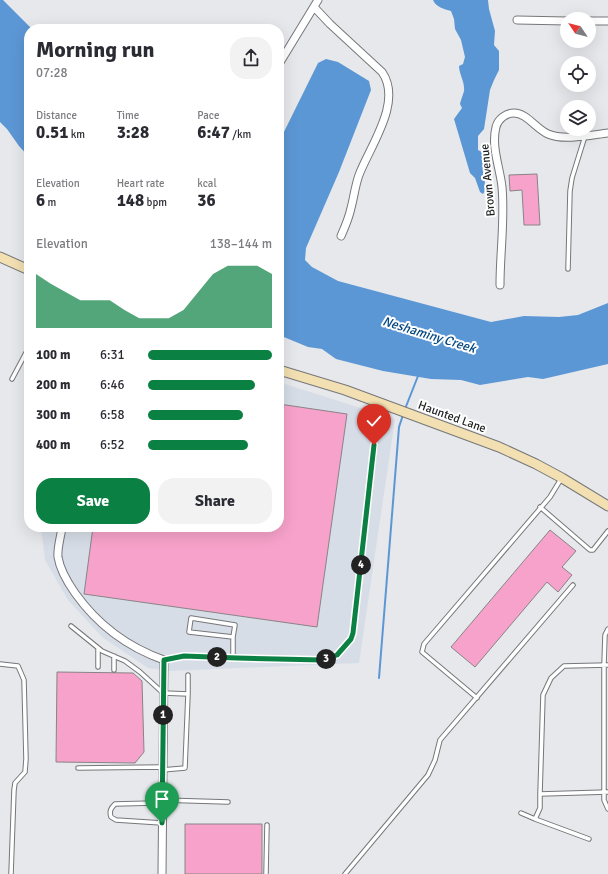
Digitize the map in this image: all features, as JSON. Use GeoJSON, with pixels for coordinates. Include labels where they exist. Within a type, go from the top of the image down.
{"type":"FeatureCollection","features":[{"type":"Feature","properties":{"kind":"street"},"geometry":{"type":"LineString","coordinates":[[284,56],[318,0]]}},
{"type":"Feature","properties":{"kind":"street"},"geometry":{"type":"LineString","coordinates":[[314,7],[330,24],[382,72],[387,82],[388,89],[388,102],[384,117],[359,175],[348,218],[341,236]]}},
{"type":"Feature","properties":{"kind":"street"},"geometry":{"type":"LineString","coordinates":[[517,20],[560,21]]}},
{"type":"Feature","properties":{"kind":"street"},"geometry":{"type":"LineString","coordinates":[[596,21],[608,21]]}},
{"type":"Feature","properties":{"kind":"street","name":"Brown Avenue"},"geometry":{"type":"LineString","coordinates":[[500,285],[503,216],[502,187],[495,148],[497,125],[501,119],[507,115],[517,114],[548,134],[560,136]]}},
{"type":"Feature","properties":{"kind":"street","name":"Brown Avenue"},"geometry":{"type":"LineString","coordinates":[[596,135],[608,134]]}},
{"type":"Feature","properties":{"kind":"street"},"geometry":{"type":"LineString","coordinates":[[0,257],[24,268]]}},
{"type":"Feature","properties":{"kind":"street","name":"Haunted Lane"},"geometry":{"type":"LineString","coordinates":[[284,372],[345,390],[499,447],[562,478],[608,506]]}},
{"type":"Feature","properties":{"kind":"street"},"geometry":{"type":"LineString","coordinates":[[61,532],[58,557],[66,580],[86,608],[107,628],[127,642],[140,650],[164,660],[162,874]]}},
{"type":"Feature","properties":{"kind":"lane"},"geometry":{"type":"LineString","coordinates":[[568,269],[570,192],[572,178],[585,136]]}},
{"type":"Feature","properties":{"kind":"lane"},"geometry":{"type":"LineString","coordinates":[[12,379],[24,356]]}},
{"type":"Feature","properties":{"kind":"lane"},"geometry":{"type":"LineString","coordinates":[[164,660],[184,656],[326,659],[337,655],[351,639],[353,633],[374,445]]}},
{"type":"Feature","properties":{"kind":"lane"},"geometry":{"type":"LineString","coordinates":[[477,698],[422,652],[424,644],[550,497],[562,478]]}},
{"type":"Feature","properties":{"kind":"lane"},"geometry":{"type":"LineString","coordinates":[[540,507],[590,550],[593,550],[608,531]]}},
{"type":"Feature","properties":{"kind":"lane"},"geometry":{"type":"LineString","coordinates":[[345,874],[428,775],[435,760],[440,740],[573,585]]}},
{"type":"Feature","properties":{"kind":"lane"},"geometry":{"type":"LineString","coordinates":[[232,658],[234,638],[235,625],[190,618],[189,632],[234,638]]}},
{"type":"Feature","properties":{"kind":"lane"},"geometry":{"type":"LineString","coordinates":[[71,626],[98,648],[125,661],[164,693],[188,694]]}},
{"type":"Feature","properties":{"kind":"lane"},"geometry":{"type":"LineString","coordinates":[[608,629],[605,635],[606,792],[604,800],[608,809]]}},
{"type":"Feature","properties":{"kind":"lane"},"geometry":{"type":"LineString","coordinates":[[98,648],[98,667]]}},
{"type":"Feature","properties":{"kind":"lane"},"geometry":{"type":"LineString","coordinates":[[114,656],[114,670]]}},
{"type":"Feature","properties":{"kind":"lane"},"geometry":{"type":"LineString","coordinates":[[0,664],[18,666],[24,680],[26,759],[25,772],[15,783],[14,790],[11,874]]}},
{"type":"Feature","properties":{"kind":"lane"},"geometry":{"type":"LineString","coordinates":[[535,819],[540,808],[543,695],[551,678],[564,666],[606,665]]}},
{"type":"Feature","properties":{"kind":"lane"},"geometry":{"type":"LineString","coordinates":[[78,768],[185,768],[188,675]]}},
{"type":"Feature","properties":{"kind":"lane"},"geometry":{"type":"LineString","coordinates":[[540,794],[606,792]]}},
{"type":"Feature","properties":{"kind":"lane"},"geometry":{"type":"LineString","coordinates":[[162,823],[116,820],[111,817],[111,808],[115,804],[149,804],[162,800],[228,802]]}},
{"type":"Feature","properties":{"kind":"lane"},"geometry":{"type":"LineString","coordinates":[[522,813],[589,838]]}},
{"type":"Feature","properties":{"kind":"lane"},"geometry":{"type":"LineString","coordinates":[[266,874],[267,825]]}},
{"type":"Feature","properties":{"kind":"shaded area"},"geometry":{"type":"Polygon","coordinates":[[[284,384],[395,419],[359,663],[169,671],[148,668],[102,637],[68,600],[45,560],[42,532],[284,532],[284,384]]]}},
{"type":"Feature","properties":{"kind":"water"},"geometry":{"type":"Polygon","coordinates":[[[0,0],[3,0],[27,24],[24,24],[24,152],[0,122],[0,0]]]}},
{"type":"Feature","properties":{"kind":"water"},"geometry":{"type":"Polygon","coordinates":[[[433,0],[488,0],[495,31],[494,45],[499,51],[499,70],[490,90],[484,129],[478,136],[478,150],[484,153],[485,191],[483,194],[480,192],[475,178],[470,173],[454,119],[462,108],[460,104],[464,91],[464,84],[459,66],[463,64],[465,57],[461,40],[455,29],[451,11],[438,6],[433,0]]]}},
{"type":"Feature","properties":{"kind":"water","name":"Neshaminy Creek"},"geometry":{"type":"Polygon","coordinates":[[[326,59],[338,62],[369,81],[371,90],[339,172],[306,248],[305,260],[312,267],[338,281],[491,322],[524,316],[559,317],[578,315],[608,303],[608,364],[543,379],[528,377],[480,385],[461,380],[431,379],[383,371],[336,359],[322,349],[308,347],[284,337],[284,132],[318,63],[326,59]]]}},
{"type":"Feature","properties":{"kind":"building"},"geometry":{"type":"Polygon","coordinates":[[[537,174],[540,225],[524,225],[522,190],[510,191],[509,175],[537,174]]]}},
{"type":"Feature","properties":{"kind":"building"},"geometry":{"type":"Polygon","coordinates":[[[284,405],[347,414],[317,627],[84,594],[92,532],[284,532],[284,405]]]}},
{"type":"Feature","properties":{"kind":"building"},"geometry":{"type":"Polygon","coordinates":[[[550,530],[576,551],[562,567],[572,575],[558,592],[547,582],[475,667],[451,647],[550,530]]]}},
{"type":"Feature","properties":{"kind":"building"},"geometry":{"type":"Polygon","coordinates":[[[57,672],[133,673],[142,681],[144,752],[135,763],[56,762],[57,672]]]}},
{"type":"Feature","properties":{"kind":"building"},"geometry":{"type":"Polygon","coordinates":[[[185,824],[262,824],[262,874],[185,874],[185,824]]]}},
{"type":"Feature","properties":{"kind":"waterway"},"geometry":{"type":"LineString","coordinates":[[405,409],[418,376]]}},
{"type":"Feature","properties":{"kind":"waterway"},"geometry":{"type":"LineString","coordinates":[[379,678],[399,427],[403,415]]}},
{"type":"Feature","properties":{"kind":"route"},"geometry":{"type":"LineString","coordinates":[[162,823],[164,660],[184,656],[322,660],[337,655],[343,649],[351,639],[353,633],[374,445]]}}]}
